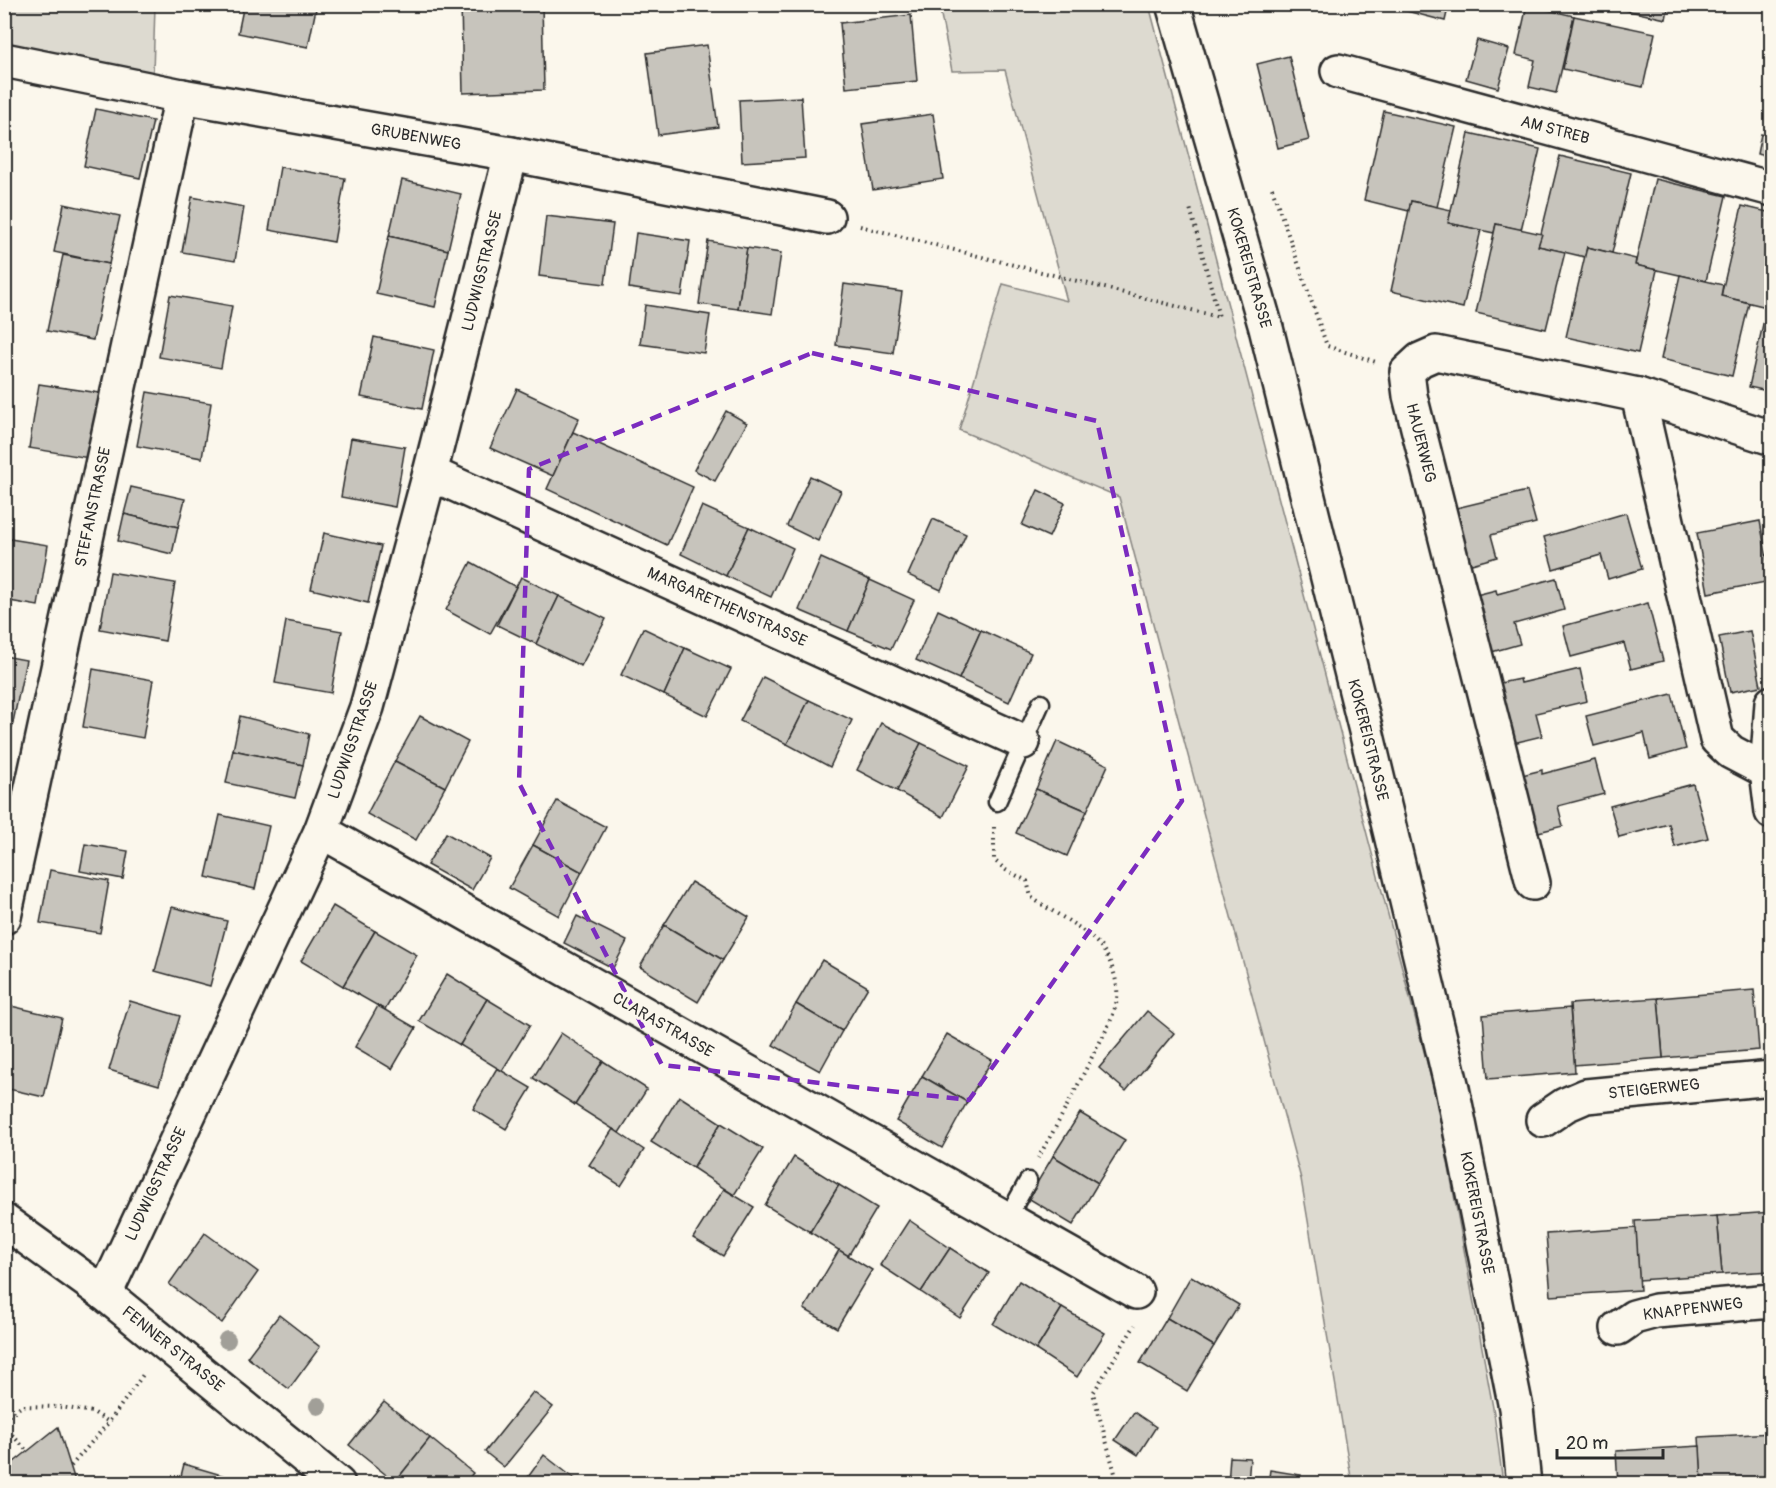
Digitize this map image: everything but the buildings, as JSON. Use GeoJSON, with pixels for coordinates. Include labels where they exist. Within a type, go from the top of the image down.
{"type":"FeatureCollection","features":[{"type":"Feature","properties":{"kind":"street","name":"KOKEREISTRASSE"},"geometry":{"type":"LineString","coordinates":[[1173,4],[1269,339],[1444,1054],[1516,1408],[1524,1484]]}},
{"type":"Feature","properties":{"kind":"street","name":"GRUBENWEG"},"geometry":{"type":"LineString","coordinates":[[4,60],[182,96],[511,154],[827,217]]}},
{"type":"Feature","properties":{"kind":"street","name":"AM STREB"},"geometry":{"type":"LineString","coordinates":[[1338,71],[1772,189]]}},
{"type":"Feature","properties":{"kind":"street","name":"STEFANSTRASSE"},"geometry":{"type":"LineString","coordinates":[[4,917],[182,96]]}},
{"type":"Feature","properties":{"kind":"street","name":"LUDWIGSTRASSE"},"geometry":{"type":"LineString","coordinates":[[105,1294],[321,831],[367,707],[430,473],[511,154]]}},
{"type":"Feature","properties":{"kind":"street"},"geometry":{"type":"LineString","coordinates":[[1407,372],[1420,360],[1436,353],[1638,395],[1772,438]]}},
{"type":"Feature","properties":{"kind":"street","name":"HAUERWEG"},"geometry":{"type":"LineString","coordinates":[[1407,372],[1410,396],[1533,883]]}},
{"type":"Feature","properties":{"kind":"street"},"geometry":{"type":"LineString","coordinates":[[1638,395],[1717,739],[1731,752],[1767,771]]}},
{"type":"Feature","properties":{"kind":"street","name":"MARGARETHENSTRASSE"},"geometry":{"type":"LineString","coordinates":[[430,473],[1023,742]]}},
{"type":"Feature","properties":{"kind":"street"},"geometry":{"type":"LineString","coordinates":[[1772,703],[1767,771],[1772,812]]}},
{"type":"Feature","properties":{"kind":"street","name":"CLARASTRASSE"},"geometry":{"type":"LineString","coordinates":[[321,831],[1136,1292]]}},
{"type":"Feature","properties":{"kind":"street","name":"STEIGERWEG"},"geometry":{"type":"LineString","coordinates":[[1543,1120],[1565,1105],[1586,1096],[1772,1078]]}},
{"type":"Feature","properties":{"kind":"street","name":"FENNER STRASSE"},"geometry":{"type":"LineString","coordinates":[[4,1221],[105,1294],[338,1484]]}},
{"type":"Feature","properties":{"kind":"street","name":"KNAPPENWEG"},"geometry":{"type":"LineString","coordinates":[[1618,1328],[1634,1317],[1656,1311],[1772,1301]]}},
{"type":"Feature","properties":{"kind":"lane"},"geometry":{"type":"LineString","coordinates":[[997,802],[1041,703]]}},
{"type":"Feature","properties":{"kind":"lane"},"geometry":{"type":"LineString","coordinates":[[1006,1220],[1028,1181]]}},
{"type":"Feature","properties":{"kind":"path"},"geometry":{"type":"LineString","coordinates":[[1272,188],[1327,346],[1407,372]]}},
{"type":"Feature","properties":{"kind":"path"},"geometry":{"type":"LineString","coordinates":[[827,217],[1219,317],[1190,208]]}},
{"type":"Feature","properties":{"kind":"path"},"geometry":{"type":"LineString","coordinates":[[997,802],[993,860],[1027,881],[1031,897],[1061,915],[1102,947],[1109,958],[1116,982],[1117,998],[1110,1022],[1028,1181]]}},
{"type":"Feature","properties":{"kind":"path"},"geometry":{"type":"LineString","coordinates":[[1118,1484],[1093,1393],[1143,1312],[1136,1292]]}},
{"type":"Feature","properties":{"kind":"path"},"geometry":{"type":"LineString","coordinates":[[71,1466],[109,1422],[165,1343]]}},
{"type":"Feature","properties":{"kind":"path"},"geometry":{"type":"LineString","coordinates":[[4,1419],[22,1406],[60,1407],[93,1412],[109,1422]]}},
{"type":"Feature","properties":{"kind":"path"},"geometry":{"type":"LineString","coordinates":[[4,1426],[28,1452]]}},
{"type":"Feature","properties":{"kind":"highlighted area"},"geometry":{"type":"Polygon","coordinates":[[[812,353],[1097,421],[1182,801],[969,1100],[662,1065],[519,783],[529,469],[812,353]]]}},
{"type":"Feature","properties":{"kind":"shaded area"},"geometry":{"type":"Polygon","coordinates":[[[12,5],[155,5],[153,74],[9,44],[12,5]]]}},
{"type":"Feature","properties":{"kind":"shaded area"},"geometry":{"type":"Polygon","coordinates":[[[939,5],[1149,5],[1436,1097],[1494,1413],[1503,1483],[1352,1483],[1301,1179],[1119,497],[959,430],[1003,284],[1067,301],[1005,70],[952,71],[939,5]]]}}]}
